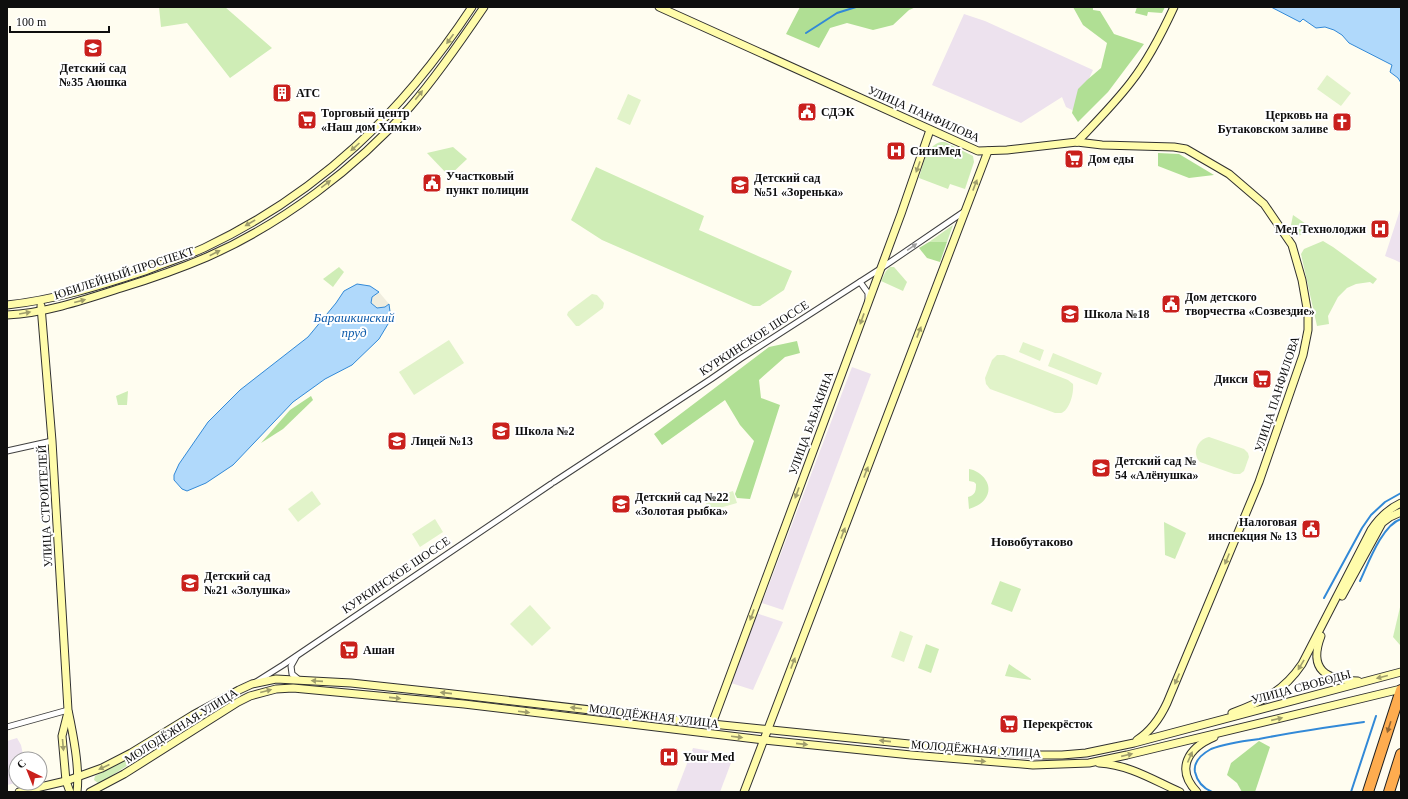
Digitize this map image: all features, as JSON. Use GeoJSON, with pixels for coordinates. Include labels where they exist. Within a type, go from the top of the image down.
{"type":"FeatureCollection","features":[{"type":"Feature","properties":{"kind":"highway"},"geometry":{"type":"LineString","coordinates":[[1368,792],[1401,690]]}},
{"type":"Feature","properties":{"kind":"highway"},"geometry":{"type":"LineString","coordinates":[[1389,792],[1401,754]]}},
{"type":"Feature","properties":{"kind":"main road","name":"ЮБИЛЕЙНЫЙ ПРОСПЕКТ"},"geometry":{"type":"LineString","coordinates":[[7,305],[41,300],[116,280],[177,259],[227,236],[253,222],[292,197],[346,156],[386,118],[452,38],[472,7]]}},
{"type":"Feature","properties":{"kind":"main road","name":"ЮБИЛЕЙНЫЙ ПРОСПЕКТ"},"geometry":{"type":"LineString","coordinates":[[7,316],[83,301],[207,257],[258,230],[303,201],[352,163],[410,106],[455,48],[484,7]]}},
{"type":"Feature","properties":{"kind":"main road","name":"УЛИЦА ПАНФИЛОВА"},"geometry":{"type":"LineString","coordinates":[[659,7],[978,151],[1077,142],[1102,145],[1174,146],[1186,149],[1229,174],[1264,204],[1292,245],[1302,280],[1308,314],[1307,340],[1303,355],[1248,510],[1167,703],[1154,725],[1144,736],[1134,743]]}},
{"type":"Feature","properties":{"kind":"main road"},"geometry":{"type":"LineString","coordinates":[[1077,142],[1132,81],[1160,38],[1174,7]]}},
{"type":"Feature","properties":{"kind":"main road","name":"УЛИЦА БАБАКИНА"},"geometry":{"type":"LineString","coordinates":[[712,724],[901,214],[930,130]]}},
{"type":"Feature","properties":{"kind":"main road"},"geometry":{"type":"LineString","coordinates":[[744,792],[988,151]]}},
{"type":"Feature","properties":{"kind":"main road","name":"УЛИЦА СТРОИТЕЛЕЙ"},"geometry":{"type":"LineString","coordinates":[[41,300],[52,441],[68,710],[73,732],[78,777],[77,792]]}},
{"type":"Feature","properties":{"kind":"main road"},"geometry":{"type":"LineString","coordinates":[[1207,724],[1271,696],[1297,671],[1371,530],[1386,512],[1401,503]]}},
{"type":"Feature","properties":{"kind":"main road"},"geometry":{"type":"LineString","coordinates":[[1364,682],[1342,680],[1328,675],[1318,666],[1316,647],[1382,523],[1390,516],[1401,512]]}},
{"type":"Feature","properties":{"kind":"main road","name":"УЛИЦА СВОБОДЫ"},"geometry":{"type":"LineString","coordinates":[[1207,724],[1401,672]]}},
{"type":"Feature","properties":{"kind":"main road","name":"МОЛОДЁЖНАЯ УЛИЦА"},"geometry":{"type":"LineString","coordinates":[[19,792],[66,781],[117,761],[212,704],[252,684],[276,678],[351,683],[768,730],[1040,755],[1086,753],[1134,743],[1207,724]]}},
{"type":"Feature","properties":{"kind":"main road","name":"МОЛОДЁЖНАЯ УЛИЦА"},"geometry":{"type":"LineString","coordinates":[[90,792],[124,774],[238,702],[250,696],[276,689],[311,690],[464,704],[764,740],[911,755],[1033,765],[1089,762],[1127,755],[1239,728]]}},
{"type":"Feature","properties":{"kind":"main road","name":"УЛИЦА СВОБОДЫ"},"geometry":{"type":"LineString","coordinates":[[1239,728],[1401,690]]}},
{"type":"Feature","properties":{"kind":"main road","name":"УЛИЦА СТРОИТЕЛЕЙ"},"geometry":{"type":"LineString","coordinates":[[68,710],[62,736],[66,781],[70,792]]}},
{"type":"Feature","properties":{"kind":"main road"},"geometry":{"type":"LineString","coordinates":[[1198,792],[1189,781],[1187,774],[1188,761],[1191,754],[1195,748],[1204,742],[1239,728]]}},
{"type":"Feature","properties":{"kind":"main road"},"geometry":{"type":"LineString","coordinates":[[1089,762],[1126,767],[1180,792]]}},
{"type":"Feature","properties":{"kind":"street","name":"КУРКИНСКОЕ ШОССЕ"},"geometry":{"type":"LineString","coordinates":[[252,684],[296,656],[552,483],[880,269],[966,210]]}},
{"type":"Feature","properties":{"kind":"street"},"geometry":{"type":"LineString","coordinates":[[860,282],[868,293],[868,302]]}},
{"type":"Feature","properties":{"kind":"street"},"geometry":{"type":"LineString","coordinates":[[7,450],[52,441]]}},
{"type":"Feature","properties":{"kind":"street"},"geometry":{"type":"LineString","coordinates":[[296,656],[291,666],[291,670],[292,674],[298,680]]}},
{"type":"Feature","properties":{"kind":"street"},"geometry":{"type":"LineString","coordinates":[[7,727],[68,710]]}},
{"type":"Feature","properties":{"kind":"shaded area"},"geometry":{"type":"Polygon","coordinates":[[[964,14],[985,21],[1093,70],[1074,111],[1066,107],[1062,97],[1021,123],[932,85],[964,14]]]}},
{"type":"Feature","properties":{"kind":"shaded area"},"geometry":{"type":"Polygon","coordinates":[[[1401,207],[1401,263],[1385,256],[1401,207]]]}},
{"type":"Feature","properties":{"kind":"shaded area"},"geometry":{"type":"Polygon","coordinates":[[[379,292],[389,304],[385,307],[377,308],[371,303],[372,297],[379,292]]]}},
{"type":"Feature","properties":{"kind":"shaded area"},"geometry":{"type":"Polygon","coordinates":[[[852,367],[871,374],[783,610],[762,603],[852,367]]]}},
{"type":"Feature","properties":{"kind":"shaded area"},"geometry":{"type":"Polygon","coordinates":[[[756,613],[783,622],[753,690],[731,683],[730,681],[756,613]]]}},
{"type":"Feature","properties":{"kind":"shaded area"},"geometry":{"type":"Polygon","coordinates":[[[17,738],[22,751],[8,751],[7,785],[7,741],[17,738]]]}},
{"type":"Feature","properties":{"kind":"shaded area"},"geometry":{"type":"Polygon","coordinates":[[[693,748],[734,755],[720,792],[676,792],[693,748]]]}},
{"type":"Feature","properties":{"kind":"green space"},"geometry":{"type":"Polygon","coordinates":[[[159,7],[225,7],[272,48],[230,78],[187,23],[161,27],[159,7]]]}},
{"type":"Feature","properties":{"kind":"green space"},"geometry":{"type":"Polygon","coordinates":[[[800,7],[916,7],[909,10],[893,25],[873,30],[847,23],[830,28],[819,48],[786,34],[800,7]]]}},
{"type":"Feature","properties":{"kind":"green space"},"geometry":{"type":"Polygon","coordinates":[[[1073,7],[1093,7],[1093,10],[1100,11],[1114,34],[1144,44],[1108,92],[1078,122],[1072,113],[1078,89],[1101,68],[1107,43],[1083,25],[1073,7]]]}},
{"type":"Feature","properties":{"kind":"green space"},"geometry":{"type":"Polygon","coordinates":[[[1137,7],[1165,7],[1162,13],[1148,12],[1147,16],[1135,13],[1137,7]]]}},
{"type":"Feature","properties":{"kind":"green space"},"geometry":{"type":"Polygon","coordinates":[[[1327,75],[1351,93],[1341,106],[1317,89],[1327,75]]]}},
{"type":"Feature","properties":{"kind":"green space"},"geometry":{"type":"Polygon","coordinates":[[[628,94],[641,100],[630,125],[617,119],[628,94]]]}},
{"type":"Feature","properties":{"kind":"green space"},"geometry":{"type":"Polygon","coordinates":[[[941,142],[945,142],[973,156],[974,162],[965,189],[950,184],[948,189],[919,178],[926,157],[932,147],[941,142]]]}},
{"type":"Feature","properties":{"kind":"green space"},"geometry":{"type":"Polygon","coordinates":[[[453,147],[467,159],[449,176],[427,153],[453,147]]]}},
{"type":"Feature","properties":{"kind":"green space"},"geometry":{"type":"Polygon","coordinates":[[[1158,153],[1179,154],[1214,175],[1189,178],[1158,166],[1158,153]]]}},
{"type":"Feature","properties":{"kind":"green space"},"geometry":{"type":"Polygon","coordinates":[[[596,167],[704,216],[699,230],[792,271],[784,290],[760,306],[753,306],[602,240],[571,220],[596,167]]]}},
{"type":"Feature","properties":{"kind":"green space"},"geometry":{"type":"Polygon","coordinates":[[[1293,215],[1309,226],[1310,230],[1306,234],[1300,235],[1289,232],[1293,215]]]}},
{"type":"Feature","properties":{"kind":"green space"},"geometry":{"type":"Polygon","coordinates":[[[953,225],[947,242],[929,242],[953,225]]]}},
{"type":"Feature","properties":{"kind":"green space"},"geometry":{"type":"Polygon","coordinates":[[[1323,241],[1377,279],[1373,284],[1370,282],[1356,284],[1347,288],[1338,297],[1328,316],[1329,324],[1317,326],[1301,254],[1304,249],[1323,241]]]}},
{"type":"Feature","properties":{"kind":"green space"},"geometry":{"type":"Polygon","coordinates":[[[929,242],[947,242],[940,262],[927,258],[919,248],[929,242]]]}},
{"type":"Feature","properties":{"kind":"green space"},"geometry":{"type":"Polygon","coordinates":[[[339,267],[344,272],[333,287],[323,279],[339,267]]]}},
{"type":"Feature","properties":{"kind":"green space"},"geometry":{"type":"Polygon","coordinates":[[[890,267],[894,267],[907,282],[903,291],[881,281],[886,271],[890,267]]]}},
{"type":"Feature","properties":{"kind":"green space"},"geometry":{"type":"Polygon","coordinates":[[[592,294],[597,295],[604,303],[603,308],[579,326],[576,326],[567,315],[568,312],[592,294]]]}},
{"type":"Feature","properties":{"kind":"green space"},"geometry":{"type":"Polygon","coordinates":[[[449,340],[464,363],[414,395],[399,372],[449,340]]]}},
{"type":"Feature","properties":{"kind":"green space"},"geometry":{"type":"Polygon","coordinates":[[[797,341],[800,353],[785,357],[759,380],[761,398],[780,405],[750,499],[737,498],[735,494],[754,441],[740,425],[725,400],[662,445],[654,434],[769,347],[797,341]]]}},
{"type":"Feature","properties":{"kind":"green space"},"geometry":{"type":"Polygon","coordinates":[[[1023,342],[1044,350],[1040,361],[1019,352],[1023,342]]]}},
{"type":"Feature","properties":{"kind":"green space"},"geometry":{"type":"Polygon","coordinates":[[[1053,353],[1102,373],[1097,385],[1048,366],[1053,353]]]}},
{"type":"Feature","properties":{"kind":"green space"},"geometry":{"type":"Polygon","coordinates":[[[997,355],[1004,355],[1068,380],[1073,384],[1073,387],[1071,400],[1067,408],[1061,413],[1055,413],[990,389],[986,384],[985,378],[992,360],[997,355]]]}},
{"type":"Feature","properties":{"kind":"green space"},"geometry":{"type":"Polygon","coordinates":[[[128,391],[127,405],[118,405],[116,396],[128,391]]]}},
{"type":"Feature","properties":{"kind":"green space"},"geometry":{"type":"Polygon","coordinates":[[[311,396],[313,400],[283,429],[261,443],[290,410],[311,396]]]}},
{"type":"Feature","properties":{"kind":"green space"},"geometry":{"type":"Polygon","coordinates":[[[1209,437],[1244,449],[1248,453],[1249,457],[1244,471],[1240,474],[1234,474],[1200,462],[1196,455],[1197,447],[1202,440],[1209,437]]]}},
{"type":"Feature","properties":{"kind":"green space"},"geometry":{"type":"Polygon","coordinates":[[[969,469],[974,470],[986,480],[989,489],[988,494],[983,501],[977,506],[969,509],[968,497],[975,493],[976,484],[969,481],[969,469]]]}},
{"type":"Feature","properties":{"kind":"green space"},"geometry":{"type":"Polygon","coordinates":[[[312,491],[321,504],[298,522],[288,509],[312,491]]]}},
{"type":"Feature","properties":{"kind":"green space"},"geometry":{"type":"Polygon","coordinates":[[[733,491],[737,503],[709,511],[705,500],[733,491]]]}},
{"type":"Feature","properties":{"kind":"green space"},"geometry":{"type":"Polygon","coordinates":[[[435,519],[443,532],[420,547],[412,534],[435,519]]]}},
{"type":"Feature","properties":{"kind":"green space"},"geometry":{"type":"Polygon","coordinates":[[[1164,522],[1186,533],[1175,559],[1165,555],[1164,522]]]}},
{"type":"Feature","properties":{"kind":"green space"},"geometry":{"type":"Polygon","coordinates":[[[1000,581],[1021,589],[1012,612],[991,604],[1000,581]]]}},
{"type":"Feature","properties":{"kind":"green space"},"geometry":{"type":"Polygon","coordinates":[[[1401,603],[1401,642],[1400,645],[1393,637],[1401,603]]]}},
{"type":"Feature","properties":{"kind":"green space"},"geometry":{"type":"Polygon","coordinates":[[[530,605],[551,628],[532,646],[510,624],[530,605]]]}},
{"type":"Feature","properties":{"kind":"green space"},"geometry":{"type":"Polygon","coordinates":[[[900,631],[913,636],[904,662],[891,657],[900,631]]]}},
{"type":"Feature","properties":{"kind":"green space"},"geometry":{"type":"Polygon","coordinates":[[[926,644],[939,649],[931,673],[918,668],[926,644]]]}},
{"type":"Feature","properties":{"kind":"green space"},"geometry":{"type":"Polygon","coordinates":[[[1009,664],[1031,679],[1031,680],[1005,676],[1009,664]]]}},
{"type":"Feature","properties":{"kind":"green space"},"geometry":{"type":"Polygon","coordinates":[[[184,726],[184,729],[105,780],[98,783],[94,780],[95,776],[134,756],[184,726]]]}},
{"type":"Feature","properties":{"kind":"green space"},"geometry":{"type":"Polygon","coordinates":[[[1259,741],[1270,747],[1255,792],[1242,792],[1237,783],[1227,775],[1231,763],[1259,741]]]}},
{"type":"Feature","properties":{"kind":"water"},"geometry":{"type":"Polygon","coordinates":[[[1271,7],[1401,7],[1401,83],[1398,78],[1390,72],[1392,65],[1349,43],[1342,35],[1334,30],[1325,27],[1316,28],[1303,19],[1300,22],[1271,7]]]}},
{"type":"Feature","properties":{"kind":"water","name":"Барашкинский пруд"},"geometry":{"type":"Polygon","coordinates":[[[357,284],[370,286],[379,292],[372,297],[371,303],[377,308],[385,307],[389,304],[391,319],[379,339],[352,365],[325,379],[293,402],[233,465],[206,483],[187,491],[182,489],[174,480],[174,475],[179,464],[208,422],[240,390],[308,337],[344,291],[357,284]]]}},
{"type":"Feature","properties":{"kind":"waterway"},"geometry":{"type":"LineString","coordinates":[[806,33],[837,13],[856,7]]}},
{"type":"Feature","properties":{"kind":"waterway"},"geometry":{"type":"LineString","coordinates":[[1324,598],[1362,528],[1371,515],[1385,502],[1401,493]]}},
{"type":"Feature","properties":{"kind":"waterway"},"geometry":{"type":"LineString","coordinates":[[1360,581],[1376,546],[1388,529],[1401,519]]}},
{"type":"Feature","properties":{"kind":"waterway"},"geometry":{"type":"LineString","coordinates":[[1351,792],[1376,716]]}},
{"type":"Feature","properties":{"kind":"waterway"},"geometry":{"type":"LineString","coordinates":[[1212,792],[1201,784],[1195,772],[1195,764],[1199,758],[1211,749],[1235,742],[1364,722]]}},
{"type":"Feature","properties":{"kind":"place","name":"Детский сад №35 Аюшка"},"geometry":{"type":"Point","coordinates":[93,48]}},
{"type":"Feature","properties":{"kind":"place","name":"АТС"},"geometry":{"type":"Point","coordinates":[282,93]}},
{"type":"Feature","properties":{"kind":"place","name":"СДЭК"},"geometry":{"type":"Point","coordinates":[807,112]}},
{"type":"Feature","properties":{"kind":"place","name":"Торговый центр «Наш дом Химки»"},"geometry":{"type":"Point","coordinates":[307,120]}},
{"type":"Feature","properties":{"kind":"place","name":"Церковь на Бутаковском заливе"},"geometry":{"type":"Point","coordinates":[1342,122]}},
{"type":"Feature","properties":{"kind":"place","name":"СитиМед"},"geometry":{"type":"Point","coordinates":[896,151]}},
{"type":"Feature","properties":{"kind":"place","name":"Дом еды"},"geometry":{"type":"Point","coordinates":[1074,159]}},
{"type":"Feature","properties":{"kind":"place","name":"Участковый пункт полиции"},"geometry":{"type":"Point","coordinates":[432,183]}},
{"type":"Feature","properties":{"kind":"place","name":"Детский сад №51 «Зоренька»"},"geometry":{"type":"Point","coordinates":[740,185]}},
{"type":"Feature","properties":{"kind":"place","name":"Мед Технолоджи"},"geometry":{"type":"Point","coordinates":[1380,229]}},
{"type":"Feature","properties":{"kind":"place","name":"Дом детского творчества «Созвездие»"},"geometry":{"type":"Point","coordinates":[1171,304]}},
{"type":"Feature","properties":{"kind":"place","name":"Школа №18"},"geometry":{"type":"Point","coordinates":[1070,314]}},
{"type":"Feature","properties":{"kind":"place","name":"Дикси"},"geometry":{"type":"Point","coordinates":[1262,379]}},
{"type":"Feature","properties":{"kind":"place","name":"Школа №2"},"geometry":{"type":"Point","coordinates":[501,431]}},
{"type":"Feature","properties":{"kind":"place","name":"Лицей №13"},"geometry":{"type":"Point","coordinates":[397,441]}},
{"type":"Feature","properties":{"kind":"place","name":"Детский сад № 54 «Алёнушка»"},"geometry":{"type":"Point","coordinates":[1101,468]}},
{"type":"Feature","properties":{"kind":"place","name":"Детский сад №22 «Золотая рыбка»"},"geometry":{"type":"Point","coordinates":[621,504]}},
{"type":"Feature","properties":{"kind":"place","name":"Налоговая инспекция № 13"},"geometry":{"type":"Point","coordinates":[1311,529]}},
{"type":"Feature","properties":{"kind":"place","name":"Детский сад №21 «Золушка»"},"geometry":{"type":"Point","coordinates":[190,583]}},
{"type":"Feature","properties":{"kind":"place","name":"Ашан"},"geometry":{"type":"Point","coordinates":[349,650]}},
{"type":"Feature","properties":{"kind":"place","name":"Перекрёсток"},"geometry":{"type":"Point","coordinates":[1009,724]}},
{"type":"Feature","properties":{"kind":"place","name":"Your Med"},"geometry":{"type":"Point","coordinates":[669,757]}},
{"type":"Feature","properties":{"kind":"district","name":"Новобутаково"},"geometry":{"type":"Point","coordinates":[1032,541]}}]}
